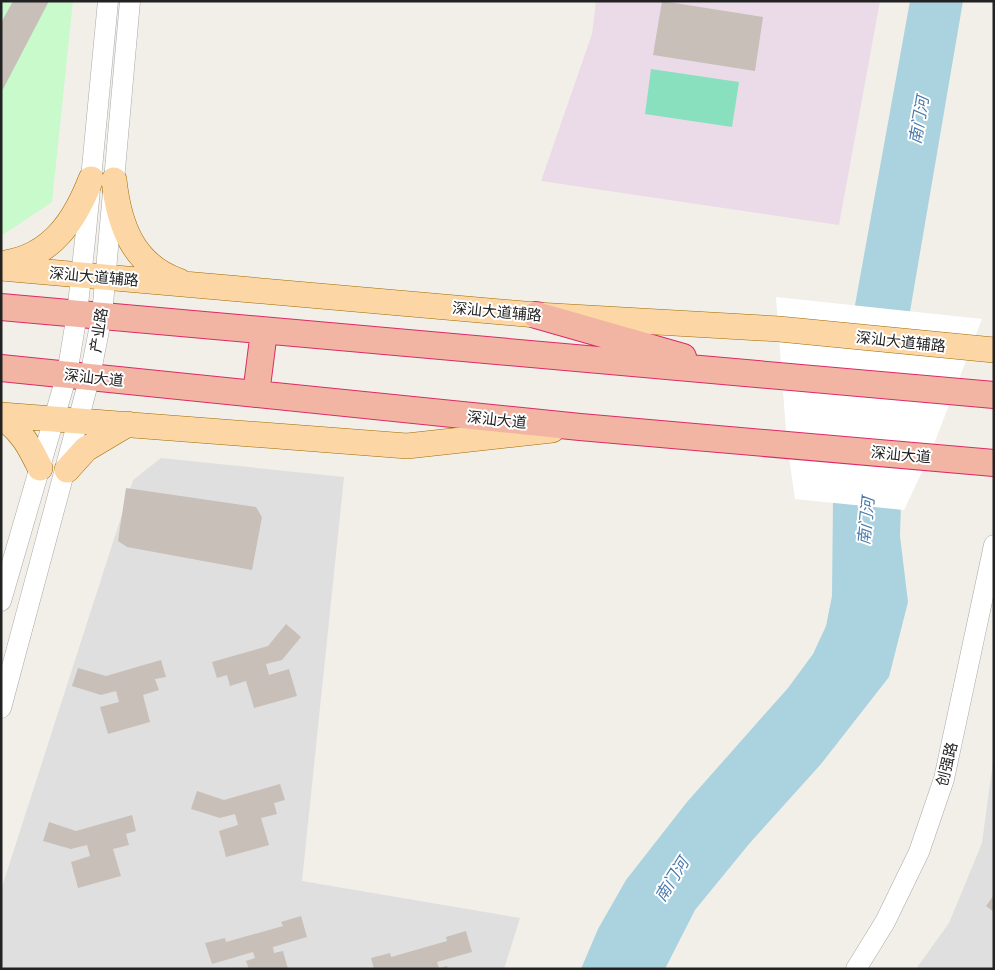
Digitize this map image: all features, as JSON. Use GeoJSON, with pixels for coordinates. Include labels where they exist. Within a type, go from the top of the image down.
{"type":"FeatureCollection","features":[{"type":"Feature","properties":{"kind":"highway"},"geometry":{"type":"LineString","coordinates":[[1,307],[994,395]]}},
{"type":"Feature","properties":{"kind":"highway"},"geometry":{"type":"LineString","coordinates":[[536,315],[741,374]]}},
{"type":"Feature","properties":{"kind":"highway"},"geometry":{"type":"LineString","coordinates":[[256,394],[264,331]]}},
{"type":"Feature","properties":{"kind":"highway","name":"深汕大道"},"geometry":{"type":"LineString","coordinates":[[1,368],[580,427],[994,462]]}},
{"type":"Feature","properties":{"kind":"main road"},"geometry":{"type":"LineString","coordinates":[[1,264],[38,254],[64,230],[80,206],[102,180],[117,208],[124,230],[138,252],[155,268],[177,280],[199,286]]}},
{"type":"Feature","properties":{"kind":"main road","name":"深汕大道辅路"},"geometry":{"type":"LineString","coordinates":[[1,268],[536,315],[779,329],[984,347]]}},
{"type":"Feature","properties":{"kind":"main road"},"geometry":{"type":"LineString","coordinates":[[1,415],[407,446],[580,427]]}},
{"type":"Feature","properties":{"kind":"main road"},"geometry":{"type":"LineString","coordinates":[[1,415],[18,429],[29,445],[40,468]]}},
{"type":"Feature","properties":{"kind":"main road"},"geometry":{"type":"LineString","coordinates":[[67,470],[86,449],[128,424]]}},
{"type":"Feature","properties":{"kind":"street","name":"产业路"},"geometry":{"type":"LineString","coordinates":[[1,708],[80,421],[79,375],[89,315],[102,180],[108,1]]}},
{"type":"Feature","properties":{"kind":"street","name":"产业路"},"geometry":{"type":"LineString","coordinates":[[102,180],[130,1]]}},
{"type":"Feature","properties":{"kind":"street","name":"产业路"},"geometry":{"type":"LineString","coordinates":[[1,601],[55,419],[79,375]]}},
{"type":"Feature","properties":{"kind":"street","name":"创强路"},"geometry":{"type":"LineString","coordinates":[[856,969],[886,922],[919,852],[944,779],[994,545]]}},
{"type":"Feature","properties":{"kind":"shaded area"},"geometry":{"type":"Polygon","coordinates":[[[596,1],[880,1],[839,225],[541,181],[592,34],[596,1]]]}},
{"type":"Feature","properties":{"kind":"shaded area"},"geometry":{"type":"Polygon","coordinates":[[[161,458],[344,477],[302,881],[520,918],[504,969],[1,969],[1,890],[133,480],[161,458]]]}},
{"type":"Feature","properties":{"kind":"shaded area"},"geometry":{"type":"Polygon","coordinates":[[[994,754],[994,969],[916,969],[949,923],[982,843],[994,754]]]}},
{"type":"Feature","properties":{"kind":"green space"},"geometry":{"type":"Polygon","coordinates":[[[1,1],[73,1],[52,202],[1,236],[1,1]]]}},
{"type":"Feature","properties":{"kind":"green space"},"geometry":{"type":"Polygon","coordinates":[[[651,69],[739,82],[732,127],[645,114],[651,69]]]}},
{"type":"Feature","properties":{"kind":"water","name":"南门河"},"geometry":{"type":"Polygon","coordinates":[[[910,1],[963,1],[906,335],[900,536],[908,602],[889,677],[821,764],[749,844],[695,910],[665,969],[581,969],[598,929],[626,880],[687,802],[788,688],[813,654],[826,626],[832,596],[833,501],[855,305],[910,1]]]}},
{"type":"Feature","properties":{"kind":"pier"},"geometry":{"type":"Polygon","coordinates":[[[776,297],[982,319],[929,457],[904,510],[795,499],[787,444],[776,297]]]}},
{"type":"Feature","properties":{"kind":"building"},"geometry":{"type":"Polygon","coordinates":[[[13,1],[49,1],[1,93],[1,23],[13,1]]]}},
{"type":"Feature","properties":{"kind":"building"},"geometry":{"type":"Polygon","coordinates":[[[662,1],[763,17],[755,71],[653,55],[662,1]]]}},
{"type":"Feature","properties":{"kind":"building"},"geometry":{"type":"Polygon","coordinates":[[[126,488],[256,507],[262,517],[252,570],[127,547],[118,541],[126,488]]]}},
{"type":"Feature","properties":{"kind":"building"},"geometry":{"type":"Polygon","coordinates":[[[286,624],[301,637],[282,660],[266,664],[269,675],[289,669],[297,696],[254,708],[246,681],[230,686],[227,675],[217,678],[212,662],[268,646],[286,624]]]}},
{"type":"Feature","properties":{"kind":"building"},"geometry":{"type":"Polygon","coordinates":[[[161,660],[166,677],[155,679],[159,690],[143,695],[150,722],[108,734],[100,707],[119,702],[116,691],[101,695],[72,686],[78,668],[106,676],[161,660]]]}},
{"type":"Feature","properties":{"kind":"building"},"geometry":{"type":"Polygon","coordinates":[[[280,784],[285,800],[274,803],[277,814],[261,818],[269,845],[226,857],[219,831],[238,825],[235,814],[220,818],[191,809],[197,791],[224,800],[280,784]]]}},
{"type":"Feature","properties":{"kind":"building"},"geometry":{"type":"Polygon","coordinates":[[[132,815],[136,831],[126,834],[129,845],[113,849],[121,876],[78,888],[71,862],[90,856],[87,845],[71,849],[43,841],[49,822],[76,831],[132,815]]]}},
{"type":"Feature","properties":{"kind":"building"},"geometry":{"type":"Polygon","coordinates":[[[994,895],[994,912],[986,906],[994,895]]]}},
{"type":"Feature","properties":{"kind":"building"},"geometry":{"type":"Polygon","coordinates":[[[301,916],[307,937],[273,947],[274,953],[283,951],[288,969],[249,969],[246,961],[255,958],[253,952],[212,964],[205,943],[225,938],[226,942],[283,926],[281,922],[301,916]]]}},
{"type":"Feature","properties":{"kind":"building"},"geometry":{"type":"Polygon","coordinates":[[[466,931],[472,952],[437,962],[439,968],[447,966],[448,969],[374,969],[371,958],[390,953],[391,957],[447,941],[446,937],[466,931]]]}}]}
